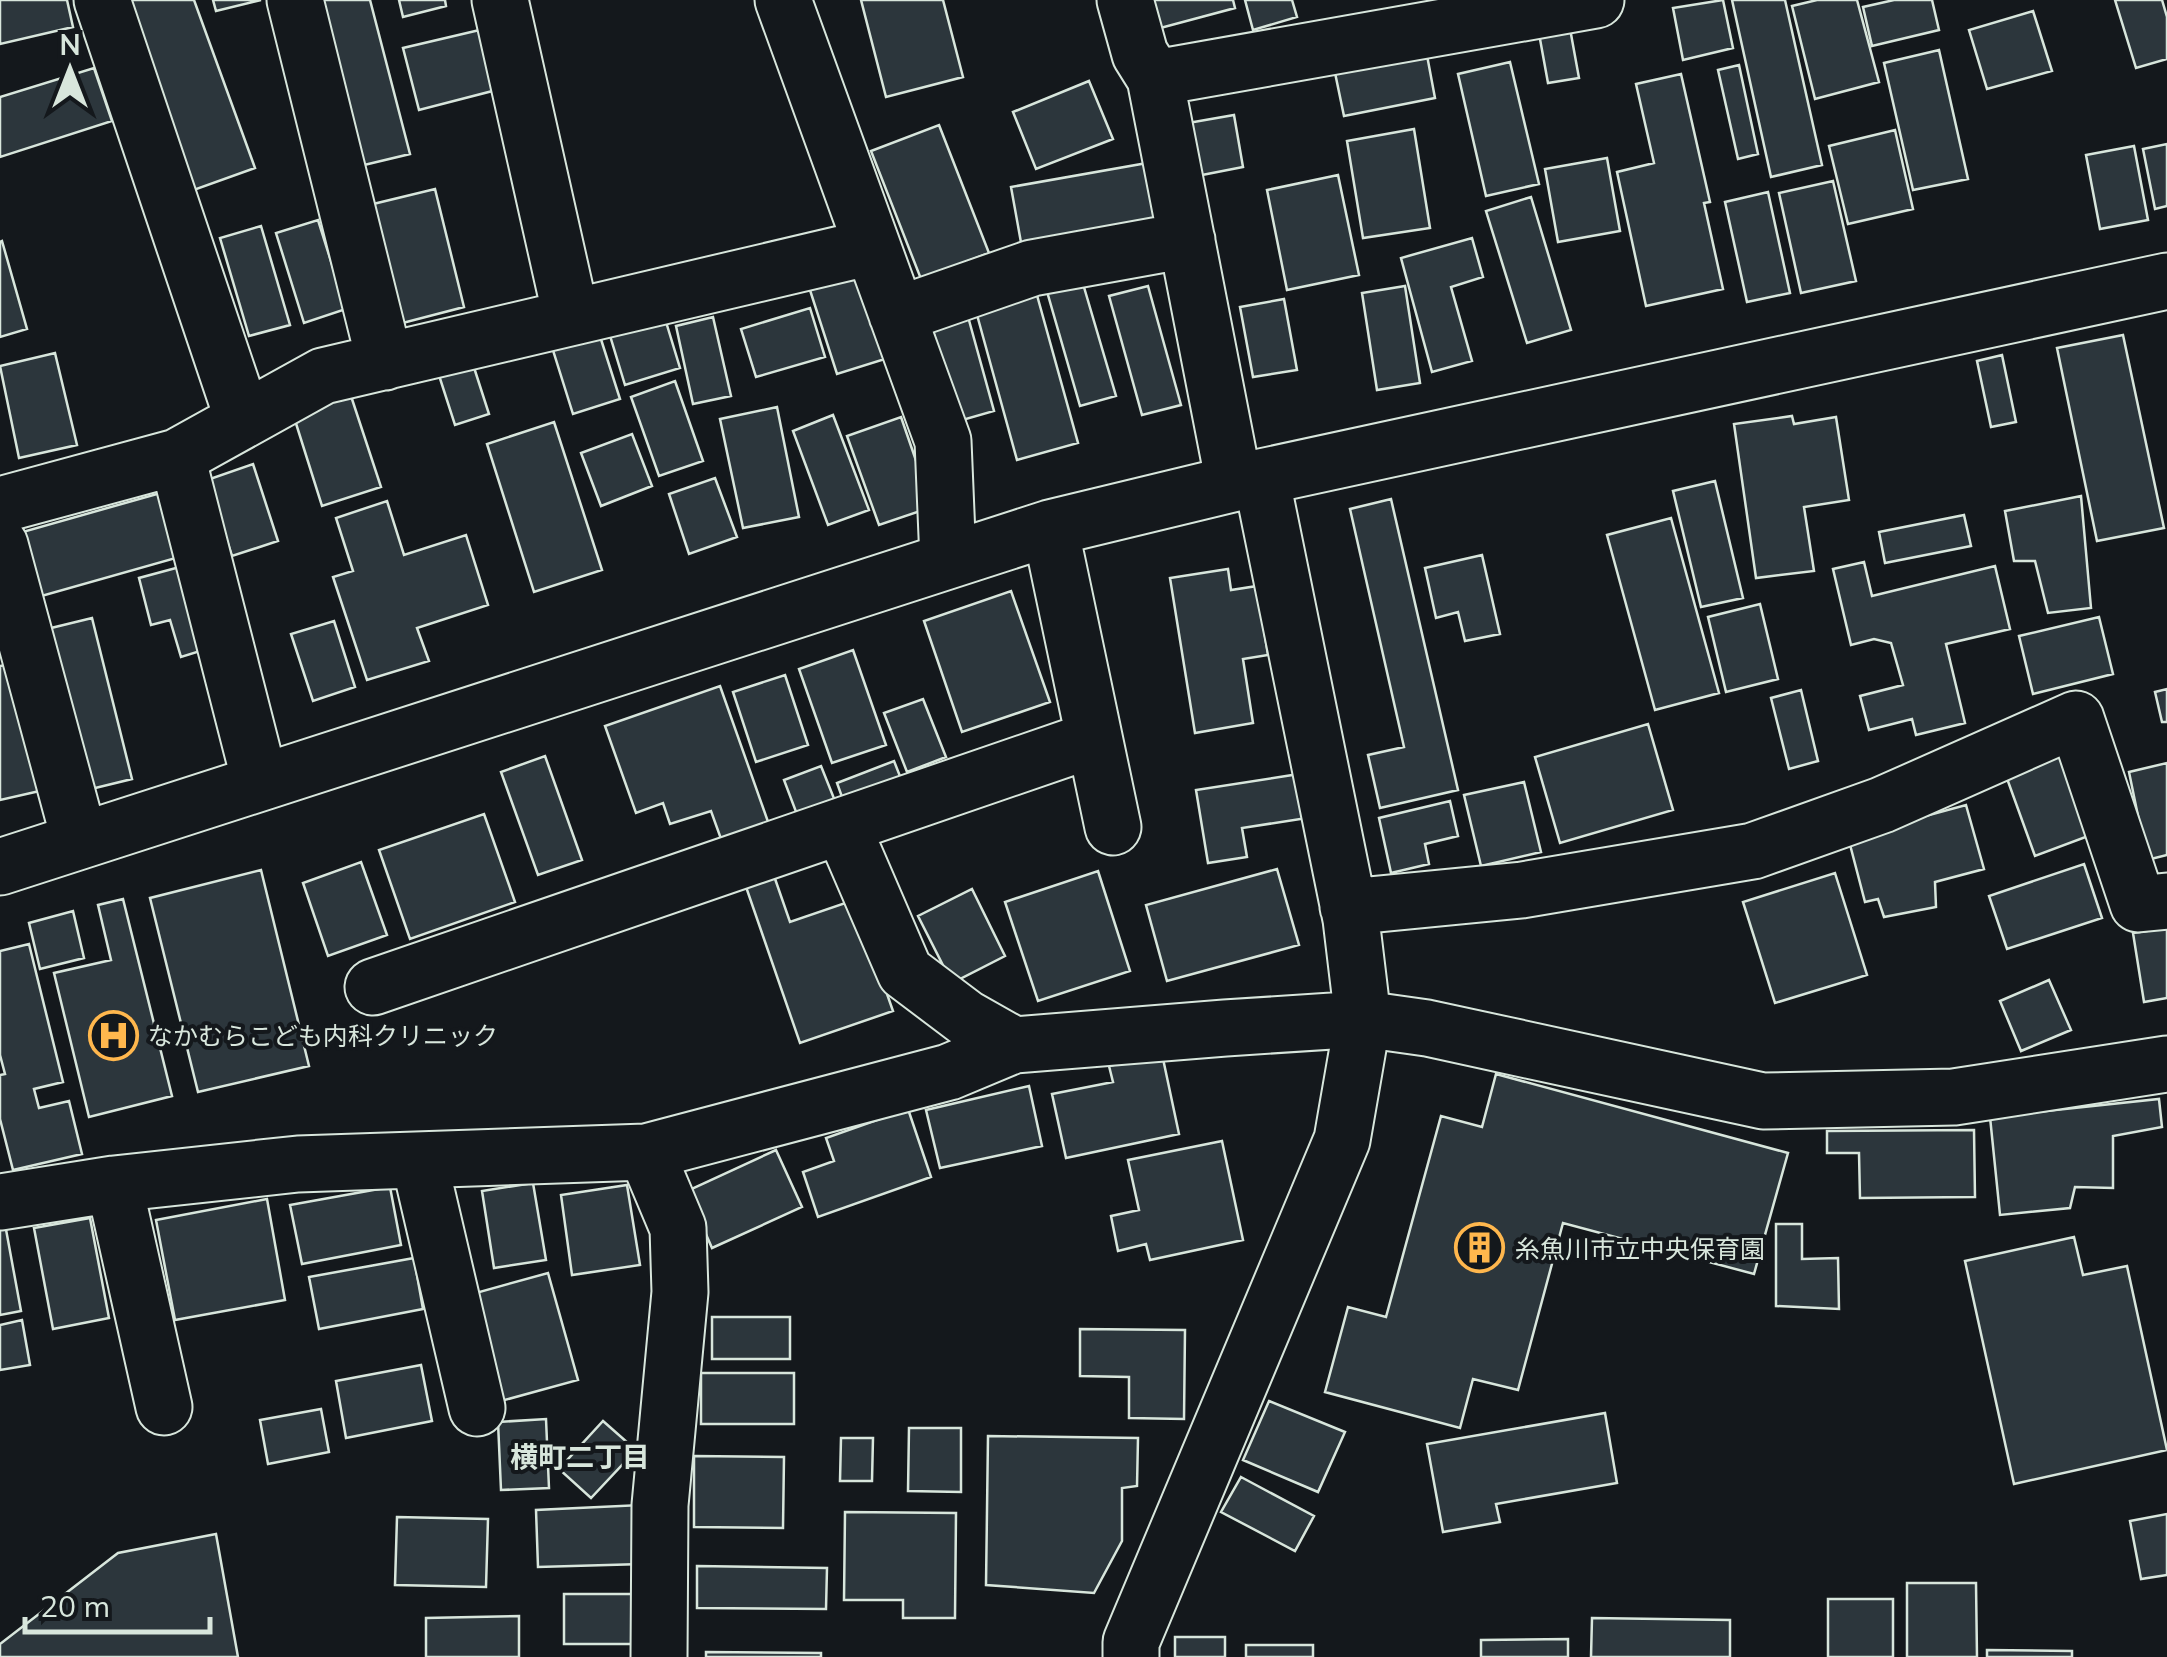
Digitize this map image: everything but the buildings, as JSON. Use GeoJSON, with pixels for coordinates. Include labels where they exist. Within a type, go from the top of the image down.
{"type":"FeatureCollection","features":[{"type":"Feature","properties":{"kind":"street"},"geometry":{"type":"LineString","coordinates":[[102,0],[244,419]]}},
{"type":"Feature","properties":{"kind":"street"},"geometry":{"type":"LineString","coordinates":[[295,0],[385,362]]}},
{"type":"Feature","properties":{"kind":"street"},"geometry":{"type":"LineString","coordinates":[[500,0],[571,316]]}},
{"type":"Feature","properties":{"kind":"street"},"geometry":{"type":"LineString","coordinates":[[783,0],[943,441],[948,560]]}},
{"type":"Feature","properties":{"kind":"street"},"geometry":{"type":"LineString","coordinates":[[1125,0],[1140,54],[1154,78],[1187,240],[1348,907],[1363,1019],[1342,1140],[1132,1642],[1131,1657]]}},
{"type":"Feature","properties":{"kind":"street"},"geometry":{"type":"LineString","coordinates":[[1154,78],[1507,9],[1596,0]]}},
{"type":"Feature","properties":{"kind":"street"},"geometry":{"type":"LineString","coordinates":[[897,316],[1032,268],[1187,240]]}},
{"type":"Feature","properties":{"kind":"street"},"geometry":{"type":"LineString","coordinates":[[0,505],[177,457],[323,376],[871,246]]}},
{"type":"Feature","properties":{"kind":"street"},"geometry":{"type":"LineString","coordinates":[[0,867],[1050,528],[1247,480],[2167,281]]}},
{"type":"Feature","properties":{"kind":"street"},"geometry":{"type":"LineString","coordinates":[[177,457],[260,781]]}},
{"type":"Feature","properties":{"kind":"street"},"geometry":{"type":"LineString","coordinates":[[1050,528],[1112,827]]}},
{"type":"Feature","properties":{"kind":"street"},"geometry":{"type":"LineString","coordinates":[[0,545],[80,840]]}},
{"type":"Feature","properties":{"kind":"street"},"geometry":{"type":"LineString","coordinates":[[1348,907],[1522,890],[1753,851],[1882,804],[2076,719],[2138,904],[2167,901]]}},
{"type":"Feature","properties":{"kind":"street"},"geometry":{"type":"LineString","coordinates":[[373,988],[1094,739]]}},
{"type":"Feature","properties":{"kind":"street"},"geometry":{"type":"LineString","coordinates":[[842,826],[905,972],[966,1018],[1014,1045]]}},
{"type":"Feature","properties":{"kind":"street"},"geometry":{"type":"LineString","coordinates":[[0,1202],[114,1184],[298,1164],[646,1152],[950,1072],[1014,1045],[1363,1019],[1427,1028],[1763,1100],[1954,1098],[2167,1064]]}},
{"type":"Feature","properties":{"kind":"street"},"geometry":{"type":"LineString","coordinates":[[646,1152],[678,1228],[680,1292],[660,1506],[659,1657]]}},
{"type":"Feature","properties":{"kind":"street"},"geometry":{"type":"LineString","coordinates":[[419,1160],[476,1408]]}},
{"type":"Feature","properties":{"kind":"street"},"geometry":{"type":"LineString","coordinates":[[114,1184],[164,1407]]}},
{"type":"Feature","properties":{"kind":"place","name":"なかむらこども内科クリニック"},"geometry":{"type":"Point","coordinates":[113,1035]}},
{"type":"Feature","properties":{"kind":"place","name":"糸魚川市立中央保育園"},"geometry":{"type":"Point","coordinates":[1480,1248]}},
{"type":"Feature","properties":{"kind":"district","name":"横町二丁目"},"geometry":{"type":"Point","coordinates":[580,1456]}}]}
